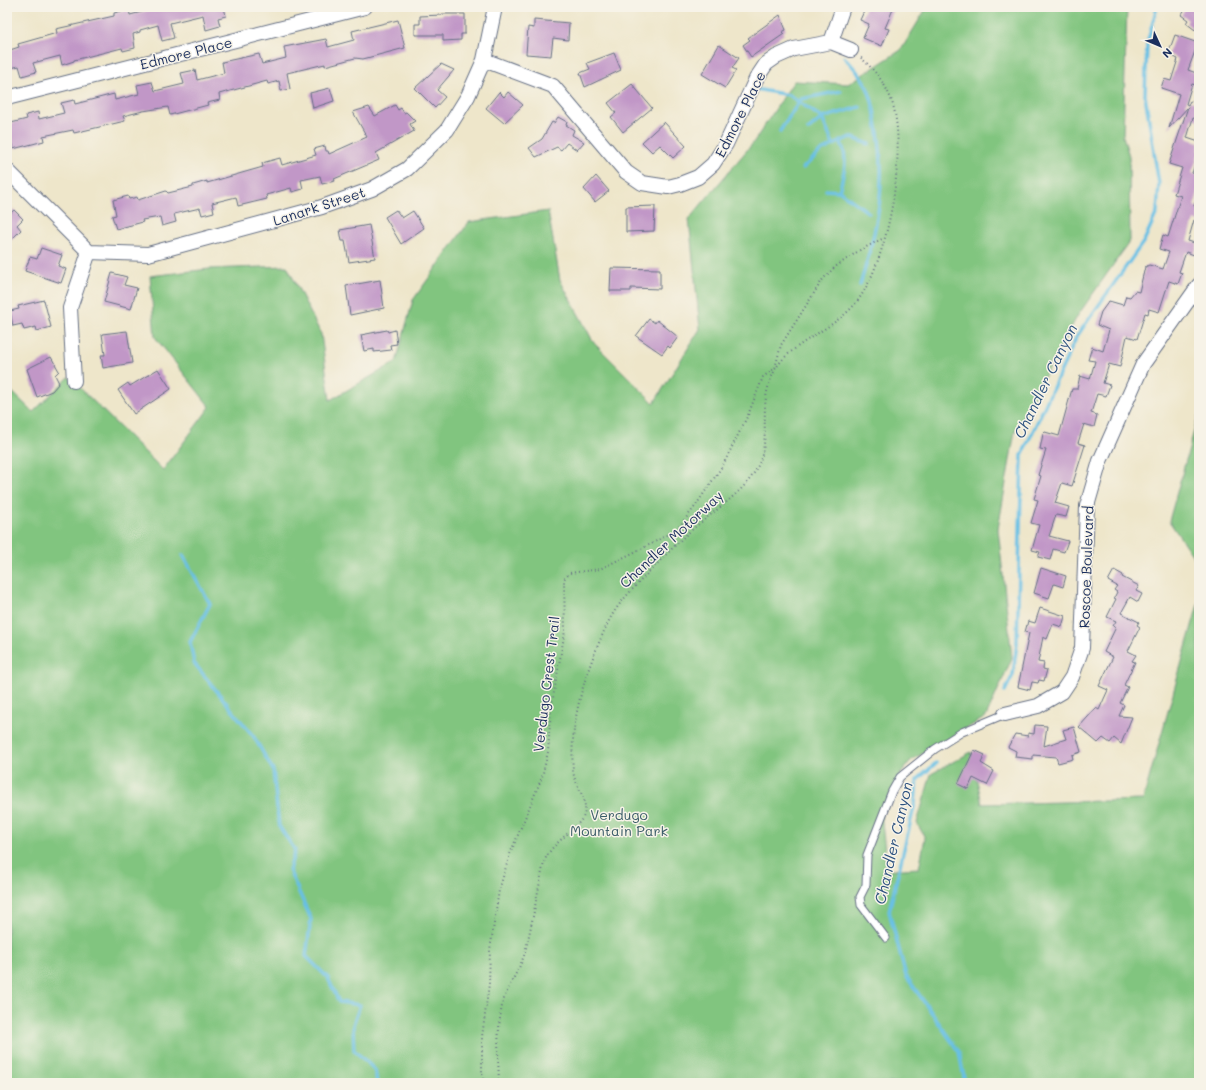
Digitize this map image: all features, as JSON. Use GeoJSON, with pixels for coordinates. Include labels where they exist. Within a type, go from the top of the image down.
{"type":"FeatureCollection","features":[{"type":"Feature","properties":{"kind":"street","name":"Edmore Place"},"geometry":{"type":"LineString","coordinates":[[7,98],[365,7]]}},
{"type":"Feature","properties":{"kind":"street","name":"Lanark Street"},"geometry":{"type":"LineString","coordinates":[[89,252],[148,254],[322,207],[372,189],[406,170],[446,130],[468,96],[484,60],[495,7]]}},
{"type":"Feature","properties":{"kind":"street"},"geometry":{"type":"LineString","coordinates":[[842,7],[831,42],[852,50]]}},
{"type":"Feature","properties":{"kind":"street","name":"Edmore Place"},"geometry":{"type":"LineString","coordinates":[[484,60],[553,86],[626,172],[642,183],[668,186],[680,184],[698,177],[716,160],[726,144],[756,79],[766,64],[776,57],[794,49],[831,42]]}},
{"type":"Feature","properties":{"kind":"street"},"geometry":{"type":"LineString","coordinates":[[7,170],[89,252],[70,308],[74,381]]}},
{"type":"Feature","properties":{"kind":"street","name":"Roscoe Boulevard"},"geometry":{"type":"LineString","coordinates":[[1005,714],[1038,706],[1062,692],[1072,677],[1082,648],[1087,506],[1100,460],[1143,364],[1199,286]]}},
{"type":"Feature","properties":{"kind":"lane"},"geometry":{"type":"LineString","coordinates":[[886,938],[860,905],[860,897],[866,885],[867,854],[892,791],[900,777],[935,749],[962,732],[1005,714]]}},
{"type":"Feature","properties":{"kind":"path","name":"Chandler Motorway"},"geometry":{"type":"LineString","coordinates":[[499,1083],[498,1030],[503,1002],[524,956],[546,855],[584,817],[585,804],[573,772],[574,726],[581,692],[606,626],[619,602],[688,533],[742,488],[759,466],[766,444],[764,408],[766,390],[775,368],[794,350],[838,321],[856,303],[870,277],[885,238],[897,179],[898,140],[893,104],[876,71],[852,50]]}},
{"type":"Feature","properties":{"kind":"path"},"geometry":{"type":"LineString","coordinates":[[775,368],[781,345],[823,279],[835,267],[860,250],[885,238]]}},
{"type":"Feature","properties":{"kind":"path","name":"Verdugo Crest Trail"},"geometry":{"type":"LineString","coordinates":[[484,1083],[482,1073],[482,1037],[489,984],[490,950],[499,890],[510,854],[542,778],[548,752],[551,709],[565,631],[564,579],[570,573],[600,569],[655,542],[678,528],[694,508],[723,465],[748,415],[763,377],[775,368]]}},
{"type":"Feature","properties":{"kind":"green space","name":"Verdugo Mountain Park"},"geometry":{"type":"Polygon","coordinates":[[[927,7],[1127,7],[1123,136],[1129,156],[1130,241],[1078,315],[1015,431],[998,529],[1012,658],[986,717],[910,761],[900,775],[881,813],[887,870],[919,868],[925,838],[917,823],[931,774],[971,752],[982,804],[1143,800],[1199,601],[1199,1083],[7,1083],[7,387],[33,412],[69,377],[163,470],[210,407],[155,337],[150,276],[209,269],[287,266],[321,334],[330,400],[396,362],[413,300],[469,222],[548,211],[560,280],[594,343],[654,403],[700,329],[689,219],[753,143],[794,81],[848,84],[901,50],[927,7]]]}},
{"type":"Feature","properties":{"kind":"green space"},"geometry":{"type":"Polygon","coordinates":[[[1199,413],[1199,565],[1169,521],[1199,413]]]}},
{"type":"Feature","properties":{"kind":"building"},"geometry":{"type":"Polygon","coordinates":[[[161,7],[224,7],[226,16],[218,18],[220,26],[206,30],[203,15],[170,23],[174,38],[162,41],[158,25],[140,30],[140,32],[133,34],[135,48],[123,51],[122,48],[74,60],[62,65],[60,56],[33,63],[36,72],[22,76],[19,66],[7,69],[7,51],[19,47],[18,44],[57,33],[56,29],[114,16],[114,13],[129,9],[130,15],[161,7]]]}},
{"type":"Feature","properties":{"kind":"building"},"geometry":{"type":"Polygon","coordinates":[[[866,7],[894,7],[885,28],[889,29],[882,46],[863,38],[869,24],[860,20],[866,7]]]}},
{"type":"Feature","properties":{"kind":"building"},"geometry":{"type":"Polygon","coordinates":[[[1187,7],[1199,7],[1199,24],[1195,30],[1186,23],[1188,20],[1181,15],[1187,7]]]}},
{"type":"Feature","properties":{"kind":"building"},"geometry":{"type":"Polygon","coordinates":[[[465,14],[465,34],[461,34],[461,40],[443,41],[443,35],[415,35],[415,24],[420,24],[420,16],[465,14]]]}},
{"type":"Feature","properties":{"kind":"building"},"geometry":{"type":"Polygon","coordinates":[[[780,15],[786,30],[782,32],[784,34],[751,57],[743,45],[750,40],[748,38],[780,15]]]}},
{"type":"Feature","properties":{"kind":"building"},"geometry":{"type":"Polygon","coordinates":[[[398,20],[405,48],[363,59],[355,58],[325,66],[325,64],[287,73],[290,89],[281,91],[279,81],[268,84],[267,81],[219,94],[220,100],[207,103],[208,105],[170,115],[168,107],[143,111],[123,116],[125,121],[74,133],[73,130],[43,136],[44,141],[13,149],[7,124],[27,119],[26,115],[38,112],[39,119],[64,113],[61,103],[74,100],[75,104],[114,94],[115,100],[139,94],[137,85],[152,82],[155,91],[184,84],[181,73],[195,70],[197,80],[224,73],[222,62],[259,54],[262,64],[286,58],[284,47],[326,39],[328,47],[354,40],[352,31],[398,20]]]}},
{"type":"Feature","properties":{"kind":"building"},"geometry":{"type":"Polygon","coordinates":[[[534,20],[569,23],[568,40],[553,38],[551,56],[526,54],[528,27],[534,28],[534,20]]]}},
{"type":"Feature","properties":{"kind":"building"},"geometry":{"type":"Polygon","coordinates":[[[1175,35],[1198,43],[1188,70],[1199,74],[1199,86],[1192,84],[1186,104],[1188,105],[1190,101],[1197,103],[1196,107],[1199,108],[1199,120],[1193,118],[1187,138],[1199,142],[1199,153],[1192,173],[1199,176],[1199,190],[1194,206],[1199,208],[1199,222],[1194,220],[1188,241],[1198,244],[1194,255],[1186,252],[1179,272],[1182,273],[1178,284],[1169,281],[1159,312],[1149,309],[1148,314],[1145,313],[1137,339],[1127,336],[1120,367],[1109,364],[1103,383],[1110,385],[1106,396],[1097,394],[1091,413],[1097,415],[1094,427],[1084,424],[1078,443],[1085,445],[1072,486],[1062,483],[1055,503],[1069,507],[1066,517],[1056,515],[1049,536],[1068,541],[1064,552],[1053,549],[1050,560],[1038,557],[1040,552],[1032,550],[1039,525],[1031,523],[1038,500],[1034,499],[1041,476],[1038,475],[1046,450],[1040,449],[1043,434],[1045,432],[1059,436],[1072,389],[1077,389],[1080,376],[1090,379],[1095,361],[1088,360],[1092,347],[1103,351],[1109,330],[1097,325],[1101,312],[1109,301],[1123,305],[1126,296],[1130,297],[1135,291],[1139,292],[1145,267],[1149,265],[1163,269],[1169,252],[1159,249],[1163,235],[1168,237],[1181,196],[1174,194],[1182,168],[1169,164],[1188,107],[1169,128],[1179,94],[1161,88],[1164,79],[1171,81],[1178,59],[1168,54],[1175,35]]]}},
{"type":"Feature","properties":{"kind":"building"},"geometry":{"type":"Polygon","coordinates":[[[719,45],[739,58],[732,68],[736,70],[725,88],[702,74],[719,45]]]}},
{"type":"Feature","properties":{"kind":"building"},"geometry":{"type":"Polygon","coordinates":[[[614,53],[621,70],[585,87],[580,73],[590,69],[587,63],[614,53]]]}},
{"type":"Feature","properties":{"kind":"building"},"geometry":{"type":"Polygon","coordinates":[[[441,64],[454,70],[437,90],[445,97],[435,108],[415,88],[441,64]]]}},
{"type":"Feature","properties":{"kind":"building"},"geometry":{"type":"Polygon","coordinates":[[[632,84],[652,108],[623,132],[611,117],[616,113],[608,103],[632,84]]]}},
{"type":"Feature","properties":{"kind":"building"},"geometry":{"type":"Polygon","coordinates":[[[330,88],[334,101],[313,108],[310,93],[330,88]]]}},
{"type":"Feature","properties":{"kind":"building"},"geometry":{"type":"Polygon","coordinates":[[[499,92],[504,97],[508,92],[523,105],[504,123],[486,108],[499,92]]]}},
{"type":"Feature","properties":{"kind":"building"},"geometry":{"type":"Polygon","coordinates":[[[395,105],[398,110],[401,108],[404,113],[406,112],[415,121],[410,124],[414,131],[376,153],[379,160],[334,179],[335,181],[322,184],[320,176],[301,180],[303,189],[292,192],[291,188],[266,195],[267,199],[238,206],[236,197],[212,203],[214,212],[202,215],[200,208],[174,214],[176,222],[162,226],[160,217],[142,220],[143,222],[116,229],[112,216],[116,215],[113,200],[128,196],[129,199],[137,197],[138,200],[166,191],[168,193],[193,187],[193,185],[207,181],[207,183],[263,167],[262,163],[280,158],[282,165],[316,155],[314,149],[325,146],[326,151],[328,151],[329,154],[367,137],[353,112],[369,107],[375,116],[395,105]]]}},
{"type":"Feature","properties":{"kind":"building"},"geometry":{"type":"Polygon","coordinates":[[[558,117],[567,122],[566,125],[574,130],[572,135],[584,142],[577,150],[567,143],[561,150],[557,147],[536,157],[529,148],[542,139],[552,122],[554,123],[558,117]]]}},
{"type":"Feature","properties":{"kind":"building"},"geometry":{"type":"Polygon","coordinates":[[[664,122],[686,146],[673,158],[660,145],[652,152],[642,142],[664,122]]]}},
{"type":"Feature","properties":{"kind":"building"},"geometry":{"type":"Polygon","coordinates":[[[596,176],[609,191],[595,202],[584,189],[596,176]]]}},
{"type":"Feature","properties":{"kind":"building"},"geometry":{"type":"Polygon","coordinates":[[[655,206],[654,231],[626,232],[626,207],[655,206]]]}},
{"type":"Feature","properties":{"kind":"building"},"geometry":{"type":"Polygon","coordinates":[[[14,210],[23,219],[17,225],[21,230],[7,244],[7,216],[14,210]]]}},
{"type":"Feature","properties":{"kind":"building"},"geometry":{"type":"Polygon","coordinates":[[[396,210],[402,218],[413,211],[424,228],[401,244],[385,217],[396,210]]]}},
{"type":"Feature","properties":{"kind":"building"},"geometry":{"type":"Polygon","coordinates":[[[369,225],[375,258],[349,262],[345,241],[342,241],[340,230],[369,225]]]}},
{"type":"Feature","properties":{"kind":"building"},"geometry":{"type":"Polygon","coordinates":[[[41,248],[62,255],[58,266],[66,269],[61,283],[25,271],[30,257],[37,259],[41,248]]]}},
{"type":"Feature","properties":{"kind":"building"},"geometry":{"type":"Polygon","coordinates":[[[611,268],[660,269],[660,289],[631,288],[631,291],[610,291],[611,268]]]}},
{"type":"Feature","properties":{"kind":"building"},"geometry":{"type":"Polygon","coordinates":[[[112,273],[127,277],[124,285],[137,288],[131,309],[104,302],[112,273]]]}},
{"type":"Feature","properties":{"kind":"building"},"geometry":{"type":"Polygon","coordinates":[[[380,280],[384,308],[350,315],[346,286],[380,280]]]}},
{"type":"Feature","properties":{"kind":"building"},"geometry":{"type":"Polygon","coordinates":[[[44,300],[51,327],[37,331],[36,327],[24,330],[22,324],[13,326],[10,311],[19,309],[18,306],[44,300]]]}},
{"type":"Feature","properties":{"kind":"building"},"geometry":{"type":"Polygon","coordinates":[[[649,319],[655,323],[657,320],[678,337],[670,348],[668,346],[662,354],[636,336],[649,319]]]}},
{"type":"Feature","properties":{"kind":"building"},"geometry":{"type":"Polygon","coordinates":[[[387,330],[388,332],[395,330],[397,344],[390,345],[391,350],[374,352],[374,349],[364,351],[361,335],[387,330]]]}},
{"type":"Feature","properties":{"kind":"building"},"geometry":{"type":"Polygon","coordinates":[[[127,331],[132,363],[103,368],[101,355],[105,355],[102,334],[127,331]]]}},
{"type":"Feature","properties":{"kind":"building"},"geometry":{"type":"Polygon","coordinates":[[[51,357],[59,371],[55,375],[59,383],[52,391],[37,397],[27,369],[51,357]]]}},
{"type":"Feature","properties":{"kind":"building"},"geometry":{"type":"Polygon","coordinates":[[[158,369],[171,389],[134,414],[118,390],[128,383],[130,386],[158,369]]]}},
{"type":"Feature","properties":{"kind":"building"},"geometry":{"type":"Polygon","coordinates":[[[1041,568],[1066,576],[1063,587],[1054,584],[1049,598],[1034,593],[1041,568]]]}},
{"type":"Feature","properties":{"kind":"building"},"geometry":{"type":"Polygon","coordinates":[[[1114,570],[1123,575],[1122,577],[1139,586],[1136,591],[1142,594],[1138,602],[1130,597],[1121,613],[1139,622],[1137,625],[1140,627],[1128,651],[1136,655],[1132,661],[1135,662],[1124,685],[1128,687],[1120,703],[1124,705],[1119,716],[1132,717],[1121,744],[1114,738],[1110,743],[1103,738],[1098,743],[1079,727],[1096,708],[1099,710],[1108,690],[1099,686],[1113,657],[1104,652],[1116,627],[1113,626],[1116,621],[1107,617],[1116,599],[1114,598],[1117,592],[1114,590],[1117,586],[1108,581],[1114,570]]]}},
{"type":"Feature","properties":{"kind":"building"},"geometry":{"type":"Polygon","coordinates":[[[1040,608],[1065,616],[1062,627],[1053,624],[1047,639],[1043,637],[1038,662],[1044,663],[1043,669],[1047,670],[1044,681],[1039,680],[1038,683],[1032,682],[1030,690],[1018,687],[1029,633],[1025,632],[1028,621],[1035,623],[1040,608]]]}},
{"type":"Feature","properties":{"kind":"building"},"geometry":{"type":"Polygon","coordinates":[[[1035,725],[1047,726],[1044,746],[1066,739],[1063,730],[1074,727],[1081,752],[1072,755],[1073,759],[1058,763],[1056,757],[1033,755],[1033,759],[1015,757],[1016,751],[1008,747],[1015,734],[1028,736],[1028,733],[1034,734],[1035,725]]]}},
{"type":"Feature","properties":{"kind":"building"},"geometry":{"type":"Polygon","coordinates":[[[974,750],[985,755],[981,763],[994,771],[987,785],[973,778],[968,789],[958,784],[974,750]]]}},
{"type":"Feature","properties":{"kind":"waterway","name":"Chandler Canyon"},"geometry":{"type":"LineString","coordinates":[[1005,691],[1013,675],[1017,643],[1022,455],[1077,336],[1144,241],[1157,212],[1159,184],[1145,95],[1147,44],[1157,7]]}},
{"type":"Feature","properties":{"kind":"waterway"},"geometry":{"type":"LineString","coordinates":[[844,57],[853,66],[865,83],[869,92],[875,116],[881,164],[881,184],[876,223],[860,285]]}},
{"type":"Feature","properties":{"kind":"waterway"},"geometry":{"type":"LineString","coordinates":[[755,89],[789,95],[822,118],[833,144]]}},
{"type":"Feature","properties":{"kind":"waterway"},"geometry":{"type":"LineString","coordinates":[[780,131],[801,99],[841,91]]}},
{"type":"Feature","properties":{"kind":"waterway"},"geometry":{"type":"LineString","coordinates":[[808,130],[822,118],[860,107]]}},
{"type":"Feature","properties":{"kind":"waterway"},"geometry":{"type":"LineString","coordinates":[[803,168],[821,151],[850,137],[869,144]]}},
{"type":"Feature","properties":{"kind":"waterway"},"geometry":{"type":"LineString","coordinates":[[839,191],[845,166],[843,147],[840,141]]}},
{"type":"Feature","properties":{"kind":"waterway"},"geometry":{"type":"LineString","coordinates":[[826,190],[839,191],[869,213]]}},
{"type":"Feature","properties":{"kind":"waterway"},"geometry":{"type":"LineString","coordinates":[[183,555],[210,604],[190,642],[194,663],[254,737],[273,770],[279,826],[295,850],[289,870],[311,919],[306,956],[328,978],[339,1002],[360,1005],[353,1025],[354,1050],[375,1070],[377,1083]]}},
{"type":"Feature","properties":{"kind":"waterway","name":"Chandler Canyon"},"geometry":{"type":"LineString","coordinates":[[936,763],[917,780],[915,803],[889,911],[906,976],[959,1052],[965,1083]]}}]}
